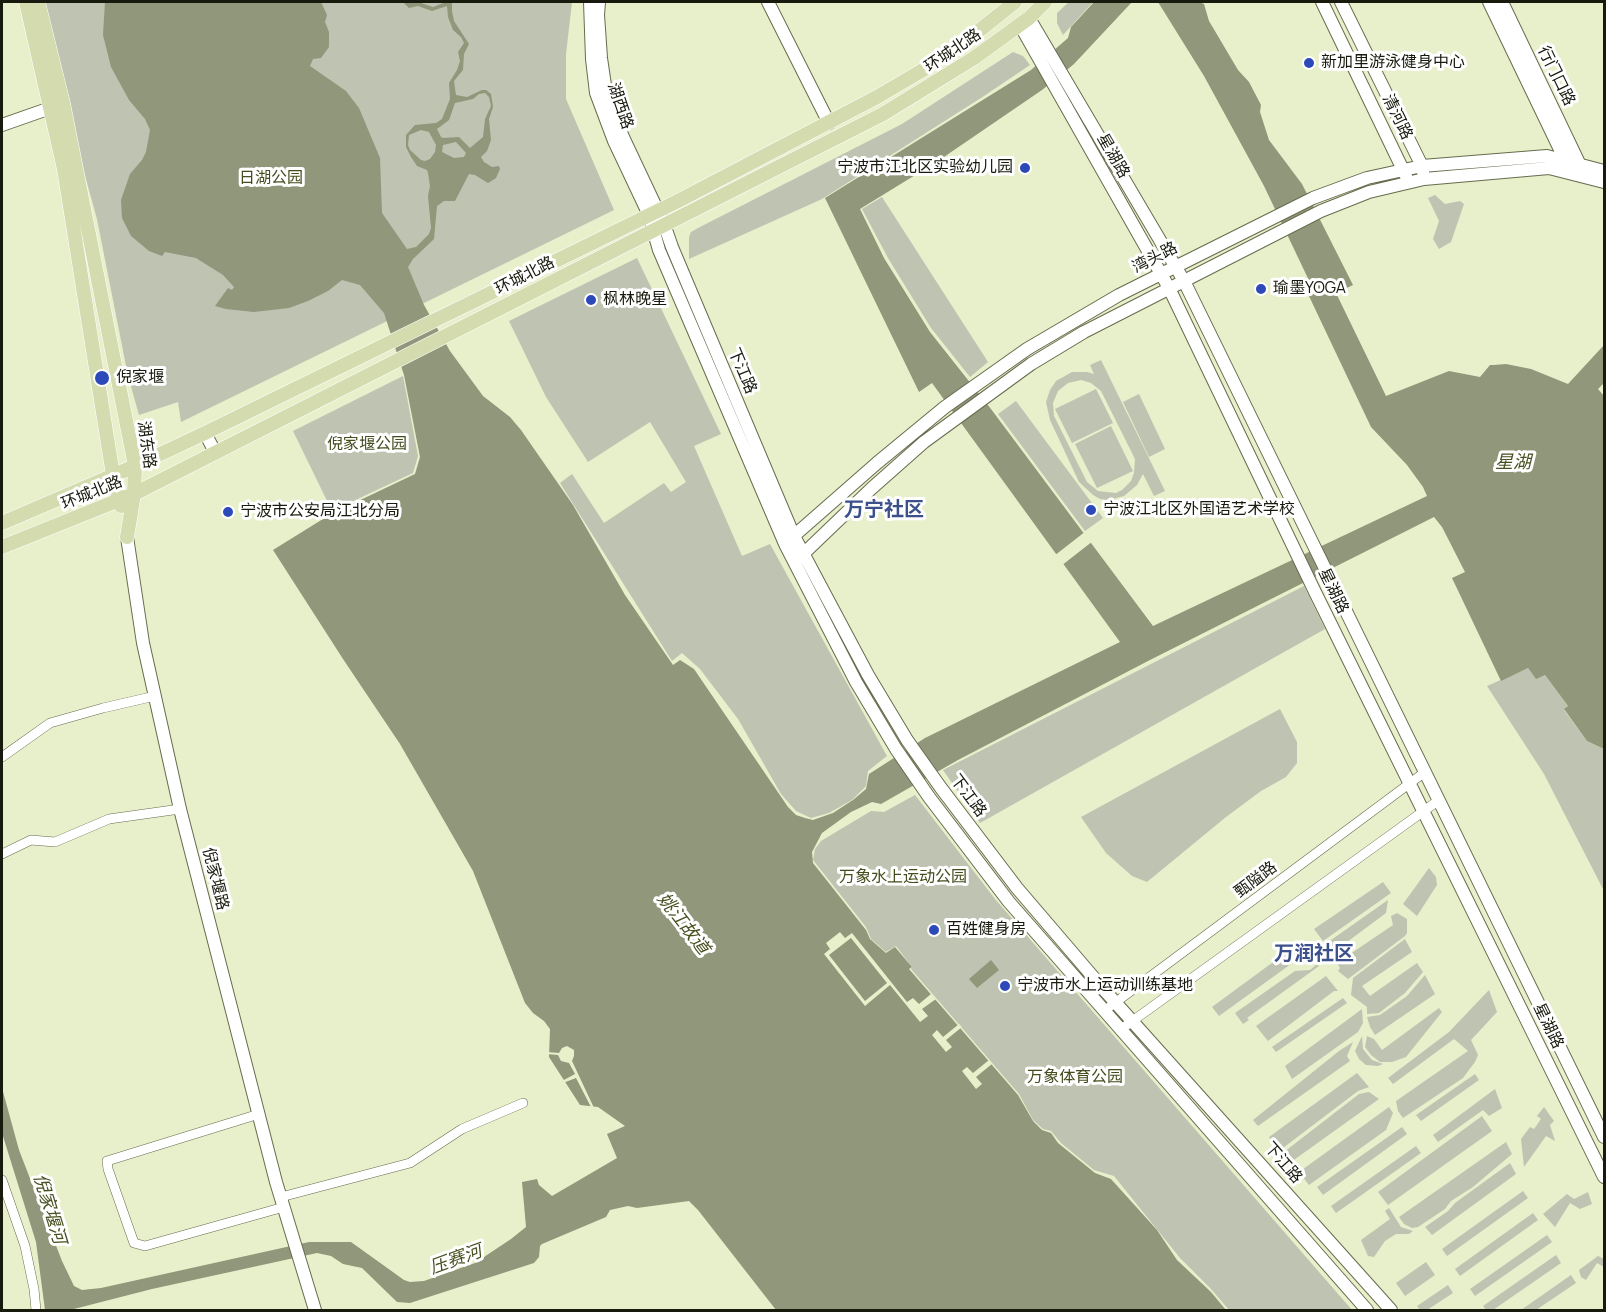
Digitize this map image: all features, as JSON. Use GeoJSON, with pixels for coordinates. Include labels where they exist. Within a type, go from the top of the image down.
{"type":"FeatureCollection","features":[{"type":"Feature","properties":{"kind":"main road","name":"湖东路"},"geometry":{"type":"LineString","coordinates":[[26,2],[57,105],[113,475],[127,537]]}},
{"type":"Feature","properties":{"kind":"main road","name":"湖东路"},"geometry":{"type":"LineString","coordinates":[[38,2],[57,105],[135,466],[134,494],[127,537]]}},
{"type":"Feature","properties":{"kind":"main road","name":"湖西路"},"geometry":{"type":"LineString","coordinates":[[590,2],[596,93],[614,141],[653,213]]}},
{"type":"Feature","properties":{"kind":"main road","name":"湖西路"},"geometry":{"type":"LineString","coordinates":[[599,2],[601,58],[606,92],[653,213]]}},
{"type":"Feature","properties":{"kind":"main road"},"geometry":{"type":"LineString","coordinates":[[768,2],[829,123]]}},
{"type":"Feature","properties":{"kind":"main road","name":"环城北路"},"geometry":{"type":"LineString","coordinates":[[2,523],[205,433],[653,213],[829,123],[923,70],[1016,2]]}},
{"type":"Feature","properties":{"kind":"main road","name":"环城北路"},"geometry":{"type":"LineString","coordinates":[[2,547],[134,494],[883,114],[935,83],[1024,21],[1045,2]]}},
{"type":"Feature","properties":{"kind":"main road","name":"清河路"},"geometry":{"type":"LineString","coordinates":[[1322,2],[1405,170],[1407,183]]}},
{"type":"Feature","properties":{"kind":"main road","name":"清河路"},"geometry":{"type":"LineString","coordinates":[[1341,2],[1422,166],[1424,179]]}},
{"type":"Feature","properties":{"kind":"main road","name":"行门口路"},"geometry":{"type":"LineString","coordinates":[[1489,2],[1565,160]]}},
{"type":"Feature","properties":{"kind":"main road","name":"行门口路"},"geometry":{"type":"LineString","coordinates":[[1502,2],[1580,165]]}},
{"type":"Feature","properties":{"kind":"main road","name":"星湖路"},"geometry":{"type":"LineString","coordinates":[[1024,21],[1184,281],[1605,1137]]}},
{"type":"Feature","properties":{"kind":"main road","name":"星湖路"},"geometry":{"type":"LineString","coordinates":[[1024,21],[1169,288],[1295,552],[1605,1177]]}},
{"type":"Feature","properties":{"kind":"main road"},"geometry":{"type":"LineString","coordinates":[[2,125],[57,105]]}},
{"type":"Feature","properties":{"kind":"main road","name":"湾头路"},"geometry":{"type":"LineString","coordinates":[[790,540],[945,407],[1053,332],[1161,273],[1313,198],[1351,183],[1422,166],[1547,156],[1605,171]]}},
{"type":"Feature","properties":{"kind":"main road","name":"湾头路"},"geometry":{"type":"LineString","coordinates":[[794,563],[872,488],[954,419],[1031,364],[1084,332],[1321,211],[1369,192],[1424,179],[1549,168],[1605,182]]}},
{"type":"Feature","properties":{"kind":"main road","name":"下江路"},"geometry":{"type":"LineString","coordinates":[[653,213],[672,248],[775,491],[790,540],[794,563],[856,682],[896,749],[928,796],[1009,902],[1367,1311]]}},
{"type":"Feature","properties":{"kind":"main road","name":"下江路"},"geometry":{"type":"LineString","coordinates":[[659,226],[658,250],[762,490],[790,540],[803,554],[868,675],[911,745],[1017,888],[1391,1311]]}},
{"type":"Feature","properties":{"kind":"main road"},"geometry":{"type":"LineString","coordinates":[[205,433],[215,452]]}},
{"type":"Feature","properties":{"kind":"main road"},"geometry":{"type":"LineString","coordinates":[[762,490],[775,491]]}},
{"type":"Feature","properties":{"kind":"main road","name":"倪家堰路"},"geometry":{"type":"LineString","coordinates":[[127,537],[143,643],[180,808],[282,1202],[315,1311]]}},
{"type":"Feature","properties":{"kind":"main road"},"geometry":{"type":"LineString","coordinates":[[1394,751],[1410,742]]}},
{"type":"Feature","properties":{"kind":"street"},"geometry":{"type":"LineString","coordinates":[[2,757],[50,723],[155,696]]}},
{"type":"Feature","properties":{"kind":"street","name":"甄隘路"},"geometry":{"type":"LineString","coordinates":[[1104,1011],[1425,772]]}},
{"type":"Feature","properties":{"kind":"street"},"geometry":{"type":"LineString","coordinates":[[1120,1030],[1439,800]]}},
{"type":"Feature","properties":{"kind":"street"},"geometry":{"type":"LineString","coordinates":[[2,854],[31,840],[55,842],[109,819],[180,808]]}},
{"type":"Feature","properties":{"kind":"street"},"geometry":{"type":"LineString","coordinates":[[259,1114],[107,1161],[134,1243],[145,1246],[410,1163],[462,1129],[523,1103]]}},
{"type":"Feature","properties":{"kind":"street"},"geometry":{"type":"LineString","coordinates":[[2,1180],[25,1246],[36,1311]]}},
{"type":"Feature","properties":{"kind":"green space","name":"日湖公园"},"geometry":{"type":"Polygon","coordinates":[[[42,2],[572,2],[566,54],[566,99],[614,210],[181,422],[178,402],[139,415],[128,376],[97,219],[42,2]]]}},
{"type":"Feature","properties":{"kind":"green space"},"geometry":{"type":"Polygon","coordinates":[[[1069,2],[1093,2],[1063,35],[1057,23],[1057,13],[1069,2]]]}},
{"type":"Feature","properties":{"kind":"green space"},"geometry":{"type":"Polygon","coordinates":[[[1013,52],[1023,56],[1030,65],[984,96],[822,199],[689,259],[691,232],[902,124],[1013,52]]]}},
{"type":"Feature","properties":{"kind":"green space"},"geometry":{"type":"Polygon","coordinates":[[[1435,195],[1445,204],[1460,201],[1464,204],[1451,242],[1439,249],[1433,239],[1439,221],[1428,198],[1435,195]]]}},
{"type":"Feature","properties":{"kind":"green space"},"geometry":{"type":"Polygon","coordinates":[[[882,197],[988,362],[970,377],[931,328],[888,258],[862,209],[882,197]]]}},
{"type":"Feature","properties":{"kind":"green space"},"geometry":{"type":"Polygon","coordinates":[[[637,258],[721,434],[694,446],[742,556],[770,544],[887,756],[868,771],[866,786],[852,800],[829,813],[811,818],[796,811],[781,794],[738,719],[700,669],[682,653],[672,661],[560,483],[572,474],[604,523],[664,483],[671,492],[686,482],[650,422],[588,462],[546,397],[509,321],[637,258]]]}},
{"type":"Feature","properties":{"kind":"green space"},"geometry":{"type":"Polygon","coordinates":[[[1101,360],[1165,491],[1154,496],[1143,474],[1137,485],[1124,496],[1109,500],[1093,495],[1079,482],[1050,420],[1046,402],[1056,381],[1072,372],[1094,374],[1090,365],[1101,360]],[[1081,380],[1068,383],[1058,391],[1053,403],[1054,416],[1087,482],[1098,491],[1116,493],[1131,481],[1135,459],[1101,391],[1091,383],[1081,380]]]}},
{"type":"Feature","properties":{"kind":"green space","name":"倪家堰公园"},"geometry":{"type":"Polygon","coordinates":[[[403,376],[418,456],[413,473],[332,511],[293,431],[403,376]]]}},
{"type":"Feature","properties":{"kind":"green space"},"geometry":{"type":"Polygon","coordinates":[[[1096,389],[1113,423],[1072,443],[1055,409],[1096,389]]]}},
{"type":"Feature","properties":{"kind":"green space"},"geometry":{"type":"Polygon","coordinates":[[[1139,394],[1165,449],[1149,457],[1123,402],[1139,394]]]}},
{"type":"Feature","properties":{"kind":"green space"},"geometry":{"type":"Polygon","coordinates":[[[1016,401],[1103,518],[1085,531],[998,414],[1016,401]]]}},
{"type":"Feature","properties":{"kind":"green space"},"geometry":{"type":"Polygon","coordinates":[[[1111,426],[1133,471],[1097,488],[1075,444],[1111,426]]]}},
{"type":"Feature","properties":{"kind":"green space"},"geometry":{"type":"Polygon","coordinates":[[[1304,586],[1325,629],[980,823],[943,770],[1304,586]]]}},
{"type":"Feature","properties":{"kind":"green space"},"geometry":{"type":"Polygon","coordinates":[[[1528,668],[1536,678],[1545,675],[1568,706],[1564,710],[1587,741],[1604,749],[1604,891],[1544,774],[1487,686],[1528,668]]]}},
{"type":"Feature","properties":{"kind":"green space"},"geometry":{"type":"Polygon","coordinates":[[[1280,709],[1297,742],[1297,763],[1286,777],[1261,791],[1226,817],[1147,882],[1132,876],[1106,853],[1081,817],[1280,709]]]}},
{"type":"Feature","properties":{"kind":"green space","name":"万象体育公园"},"geometry":{"type":"Polygon","coordinates":[[[915,795],[995,899],[1352,1310],[1229,1310],[1180,1258],[1114,1176],[1094,1170],[1061,1143],[1051,1131],[1043,1129],[1033,1120],[1019,1094],[911,969],[912,967],[896,946],[886,952],[871,939],[866,927],[813,860],[815,849],[821,841],[871,811],[884,812],[915,795]]]}},
{"type":"Feature","properties":{"kind":"green space"},"geometry":{"type":"Polygon","coordinates":[[[1429,868],[1436,877],[1437,885],[1417,916],[1403,904],[1429,868]]]}},
{"type":"Feature","properties":{"kind":"green space"},"geometry":{"type":"Polygon","coordinates":[[[1383,882],[1391,893],[1323,941],[1314,929],[1383,882]]]}},
{"type":"Feature","properties":{"kind":"green space"},"geometry":{"type":"Polygon","coordinates":[[[1388,900],[1386,913],[1331,954],[1324,945],[1388,900]]]}},
{"type":"Feature","properties":{"kind":"green space"},"geometry":{"type":"Polygon","coordinates":[[[1397,913],[1407,919],[1405,936],[1348,979],[1338,971],[1340,968],[1337,963],[1393,925],[1391,916],[1397,913]]]}},
{"type":"Feature","properties":{"kind":"green space"},"geometry":{"type":"Polygon","coordinates":[[[1405,939],[1412,952],[1362,986],[1370,996],[1417,963],[1423,972],[1405,993],[1379,1013],[1367,1014],[1367,1007],[1351,995],[1353,978],[1405,939]]]}},
{"type":"Feature","properties":{"kind":"green space"},"geometry":{"type":"Polygon","coordinates":[[[1295,946],[1302,956],[1219,1016],[1212,1007],[1295,946]]]}},
{"type":"Feature","properties":{"kind":"green space"},"geometry":{"type":"Polygon","coordinates":[[[1317,964],[1319,966],[1247,1018],[1249,1020],[1243,1024],[1235,1013],[1295,971],[1310,970],[1317,964]]]}},
{"type":"Feature","properties":{"kind":"green space"},"geometry":{"type":"Polygon","coordinates":[[[1425,975],[1435,994],[1375,1035],[1367,1017],[1380,1015],[1407,996],[1425,975]]]}},
{"type":"Feature","properties":{"kind":"green space"},"geometry":{"type":"Polygon","coordinates":[[[1326,976],[1338,991],[1334,991],[1268,1041],[1256,1026],[1326,976]]]}},
{"type":"Feature","properties":{"kind":"green space"},"geometry":{"type":"Polygon","coordinates":[[[1489,990],[1497,1012],[1471,1040],[1478,1055],[1475,1062],[1463,1078],[1403,1118],[1398,1111],[1396,1101],[1468,1051],[1454,1039],[1393,1084],[1388,1078],[1449,1032],[1489,990]]]}},
{"type":"Feature","properties":{"kind":"green space"},"geometry":{"type":"Polygon","coordinates":[[[1343,998],[1347,1003],[1276,1052],[1272,1047],[1343,998]]]}},
{"type":"Feature","properties":{"kind":"green space"},"geometry":{"type":"Polygon","coordinates":[[[1439,1008],[1442,1012],[1406,1057],[1392,1062],[1380,1062],[1365,1047],[1367,1036],[1374,1039],[1382,1050],[1439,1008]]]}},
{"type":"Feature","properties":{"kind":"green space"},"geometry":{"type":"Polygon","coordinates":[[[1362,1009],[1363,1023],[1358,1032],[1292,1079],[1285,1066],[1362,1009]]]}},
{"type":"Feature","properties":{"kind":"green space"},"geometry":{"type":"Polygon","coordinates":[[[1362,1036],[1363,1049],[1372,1060],[1383,1064],[1366,1065],[1359,1059],[1355,1051],[1362,1036]]]}},
{"type":"Feature","properties":{"kind":"green space"},"geometry":{"type":"Polygon","coordinates":[[[1353,1042],[1347,1056],[1350,1061],[1258,1126],[1253,1120],[1339,1051],[1353,1042]]]}},
{"type":"Feature","properties":{"kind":"green space"},"geometry":{"type":"Polygon","coordinates":[[[1357,1073],[1369,1087],[1358,1091],[1279,1151],[1269,1137],[1357,1073]]]}},
{"type":"Feature","properties":{"kind":"green space"},"geometry":{"type":"Polygon","coordinates":[[[1475,1074],[1479,1080],[1421,1121],[1416,1115],[1475,1074]]]}},
{"type":"Feature","properties":{"kind":"green space"},"geometry":{"type":"Polygon","coordinates":[[[1495,1089],[1502,1108],[1489,1116],[1483,1110],[1438,1142],[1433,1135],[1495,1089]]]}},
{"type":"Feature","properties":{"kind":"green space"},"geometry":{"type":"Polygon","coordinates":[[[1369,1092],[1379,1099],[1291,1162],[1284,1152],[1359,1094],[1369,1092]]]}},
{"type":"Feature","properties":{"kind":"green space"},"geometry":{"type":"Polygon","coordinates":[[[1389,1107],[1393,1113],[1386,1130],[1309,1185],[1299,1172],[1389,1107]]]}},
{"type":"Feature","properties":{"kind":"green space"},"geometry":{"type":"Polygon","coordinates":[[[1544,1107],[1554,1121],[1550,1125],[1555,1141],[1546,1136],[1524,1167],[1521,1139],[1530,1127],[1534,1129],[1541,1119],[1537,1116],[1544,1107]]]}},
{"type":"Feature","properties":{"kind":"green space"},"geometry":{"type":"Polygon","coordinates":[[[1482,1116],[1492,1131],[1388,1205],[1378,1192],[1482,1116]]]}},
{"type":"Feature","properties":{"kind":"green space"},"geometry":{"type":"Polygon","coordinates":[[[1402,1127],[1407,1134],[1323,1195],[1317,1187],[1402,1127]]]}},
{"type":"Feature","properties":{"kind":"green space"},"geometry":{"type":"Polygon","coordinates":[[[1506,1142],[1512,1154],[1473,1187],[1418,1227],[1412,1228],[1404,1224],[1399,1217],[1506,1142]]]}},
{"type":"Feature","properties":{"kind":"green space"},"geometry":{"type":"Polygon","coordinates":[[[1416,1146],[1421,1153],[1336,1213],[1331,1206],[1416,1146]]]}},
{"type":"Feature","properties":{"kind":"green space"},"geometry":{"type":"Polygon","coordinates":[[[1510,1163],[1516,1174],[1432,1235],[1425,1227],[1448,1211],[1455,1203],[1510,1163]]]}},
{"type":"Feature","properties":{"kind":"green space"},"geometry":{"type":"Polygon","coordinates":[[[1523,1191],[1528,1198],[1447,1256],[1442,1249],[1523,1191]]]}},
{"type":"Feature","properties":{"kind":"green space"},"geometry":{"type":"Polygon","coordinates":[[[1588,1192],[1592,1204],[1580,1209],[1570,1203],[1555,1227],[1543,1214],[1567,1194],[1574,1199],[1588,1192]]]}},
{"type":"Feature","properties":{"kind":"green space"},"geometry":{"type":"Polygon","coordinates":[[[1389,1208],[1401,1227],[1413,1231],[1409,1234],[1396,1234],[1385,1241],[1374,1257],[1368,1256],[1361,1240],[1390,1219],[1385,1211],[1389,1208]]]}},
{"type":"Feature","properties":{"kind":"green space"},"geometry":{"type":"Polygon","coordinates":[[[1533,1213],[1538,1220],[1460,1276],[1455,1269],[1533,1213]]]}},
{"type":"Feature","properties":{"kind":"green space"},"geometry":{"type":"Polygon","coordinates":[[[1547,1235],[1552,1242],[1475,1296],[1470,1289],[1547,1235]]]}},
{"type":"Feature","properties":{"kind":"green space"},"geometry":{"type":"Polygon","coordinates":[[[1556,1255],[1561,1263],[1493,1310],[1486,1310],[1483,1306],[1556,1255]]]}},
{"type":"Feature","properties":{"kind":"green space"},"geometry":{"type":"Polygon","coordinates":[[[1598,1256],[1604,1259],[1604,1267],[1597,1263],[1586,1280],[1581,1277],[1579,1270],[1598,1256]]]}},
{"type":"Feature","properties":{"kind":"green space"},"geometry":{"type":"Polygon","coordinates":[[[1426,1262],[1435,1275],[1405,1296],[1396,1283],[1426,1262]]]}},
{"type":"Feature","properties":{"kind":"green space"},"geometry":{"type":"Polygon","coordinates":[[[1571,1275],[1576,1283],[1536,1310],[1521,1310],[1571,1275]]]}},
{"type":"Feature","properties":{"kind":"green space"},"geometry":{"type":"Polygon","coordinates":[[[1448,1285],[1453,1293],[1427,1310],[1420,1310],[1417,1306],[1448,1285]]]}},
{"type":"Feature","properties":{"kind":"water"},"geometry":{"type":"Polygon","coordinates":[[[105,2],[321,2],[327,15],[325,22],[329,32],[329,47],[321,58],[313,59],[310,66],[346,91],[359,108],[380,158],[382,213],[407,249],[416,247],[429,234],[431,228],[428,173],[427,170],[417,166],[411,157],[406,147],[406,135],[415,125],[436,123],[442,119],[450,99],[449,83],[457,70],[460,61],[458,52],[464,43],[453,30],[447,6],[432,11],[418,6],[409,8],[403,2],[421,3],[433,7],[446,2],[454,2],[452,11],[454,21],[469,44],[464,54],[463,70],[454,81],[456,95],[467,97],[482,90],[491,94],[493,107],[489,119],[491,140],[487,151],[481,157],[484,162],[492,167],[499,166],[500,169],[496,178],[488,183],[469,174],[455,201],[444,201],[437,206],[434,239],[408,267],[424,305],[450,351],[483,396],[510,417],[521,430],[573,505],[625,595],[673,665],[680,660],[694,669],[788,807],[796,815],[813,820],[833,813],[853,800],[866,789],[869,774],[925,738],[1120,642],[932,383],[919,392],[825,198],[1031,70],[1068,38],[1071,27],[1094,2],[1132,2],[1074,64],[1042,90],[938,161],[860,209],[884,258],[930,332],[991,409],[1153,626],[1427,496],[1407,465],[1371,427],[1308,294],[1314,291],[1264,186],[1204,76],[1158,2],[1204,4],[1209,21],[1238,70],[1249,82],[1261,105],[1260,112],[1269,140],[1302,184],[1353,285],[1336,293],[1386,396],[1449,371],[1480,377],[1490,365],[1506,364],[1531,369],[1568,384],[1604,345],[1604,383],[1598,389],[1604,396],[1604,749],[1587,741],[1564,709],[1568,706],[1545,675],[1536,679],[1528,668],[1501,681],[1452,578],[1465,572],[1442,527],[1434,517],[1148,661],[958,760],[881,804],[872,802],[851,812],[822,833],[812,852],[813,863],[866,930],[870,939],[886,953],[895,947],[912,967],[909,969],[1018,1095],[1033,1121],[1042,1130],[1051,1133],[1058,1143],[1095,1173],[1111,1179],[1157,1230],[1177,1260],[1211,1292],[1226,1310],[776,1310],[689,1201],[637,1208],[628,1206],[610,1210],[606,1217],[542,1244],[539,1257],[534,1263],[410,1303],[397,1302],[362,1268],[343,1264],[331,1256],[317,1253],[152,1289],[70,1310],[45,1310],[36,1242],[2,1133],[2,1088],[19,1150],[62,1261],[74,1286],[82,1290],[101,1288],[309,1242],[351,1242],[404,1280],[424,1281],[475,1263],[526,1227],[522,1182],[537,1179],[539,1185],[552,1196],[617,1158],[607,1134],[625,1126],[598,1107],[580,1105],[549,1057],[550,1029],[525,1003],[473,871],[400,744],[273,550],[331,514],[415,474],[420,457],[404,375],[384,313],[360,285],[342,280],[328,291],[289,308],[254,312],[215,306],[228,288],[232,290],[234,287],[223,275],[196,258],[165,252],[162,256],[149,251],[131,236],[122,218],[121,200],[130,174],[146,152],[150,130],[145,119],[129,100],[111,67],[103,35],[105,2]],[[485,93],[473,99],[455,103],[449,120],[437,129],[441,137],[459,137],[470,148],[483,137],[485,119],[491,106],[489,97],[485,93]],[[421,130],[409,135],[410,150],[421,160],[430,159],[435,152],[436,145],[429,132],[421,130]],[[456,142],[443,145],[442,152],[454,158],[464,157],[466,153],[456,142]]]}},
{"type":"Feature","properties":{"kind":"water"},"geometry":{"type":"Polygon","coordinates":[[[991,960],[999,970],[977,988],[969,979],[991,960]]]}},
{"type":"Feature","properties":{"kind":"pier"},"geometry":{"type":"Polygon","coordinates":[[[1086,531],[1093,541],[1061,566],[1054,556],[1086,531]]]}},
{"type":"Feature","properties":{"kind":"pier"},"geometry":{"type":"Polygon","coordinates":[[[840,932],[845,938],[852,933],[907,1002],[913,998],[919,1004],[931,994],[936,999],[922,1009],[928,1016],[920,1022],[890,985],[865,1006],[824,954],[830,949],[826,943],[840,932]],[[851,938],[829,955],[865,1001],[887,983],[851,938]]]}},
{"type":"Feature","properties":{"kind":"pier"},"geometry":{"type":"Polygon","coordinates":[[[959,1024],[962,1027],[946,1040],[952,1047],[946,1052],[932,1035],[937,1030],[943,1037],[959,1024]]]}},
{"type":"Feature","properties":{"kind":"pier"},"geometry":{"type":"Polygon","coordinates":[[[567,1046],[574,1050],[572,1061],[595,1110],[592,1109],[576,1078],[563,1083],[562,1081],[575,1074],[569,1063],[561,1061],[558,1055],[547,1054],[547,1052],[559,1053],[567,1046]]]}},
{"type":"Feature","properties":{"kind":"pier"},"geometry":{"type":"Polygon","coordinates":[[[989,1060],[992,1064],[976,1077],[982,1084],[976,1089],[962,1071],[967,1067],[973,1073],[989,1060]]]}},
{"type":"Feature","properties":{"kind":"place","name":"新加里游泳健身中心"},"geometry":{"type":"Point","coordinates":[1309,63]}},
{"type":"Feature","properties":{"kind":"place","name":"宁波市江北区实验幼儿园"},"geometry":{"type":"Point","coordinates":[1025,168]}},
{"type":"Feature","properties":{"kind":"place","name":"瑜墨YOGA"},"geometry":{"type":"Point","coordinates":[1261,289]}},
{"type":"Feature","properties":{"kind":"place","name":"枫林晚星"},"geometry":{"type":"Point","coordinates":[591,300]}},
{"type":"Feature","properties":{"kind":"place","name":"倪家堰"},"geometry":{"type":"Point","coordinates":[102,378]}},
{"type":"Feature","properties":{"kind":"place","name":"宁波江北区外国语艺术学校"},"geometry":{"type":"Point","coordinates":[1091,510]}},
{"type":"Feature","properties":{"kind":"place","name":"宁波市公安局江北分局"},"geometry":{"type":"Point","coordinates":[228,512]}},
{"type":"Feature","properties":{"kind":"place","name":"百姓健身房"},"geometry":{"type":"Point","coordinates":[934,930]}},
{"type":"Feature","properties":{"kind":"place","name":"宁波市水上运动训练基地"},"geometry":{"type":"Point","coordinates":[1005,986]}},
{"type":"Feature","properties":{"kind":"district","name":"万宁社区"},"geometry":{"type":"Point","coordinates":[884,510]}},
{"type":"Feature","properties":{"kind":"district","name":"万润社区"},"geometry":{"type":"Point","coordinates":[1314,954]}},
{"type":"Feature","properties":{"kind":"water label","name":"星湖"},"geometry":{"type":"Point","coordinates":[1513,463]}},
{"type":"Feature","properties":{"kind":"water label","name":"姚江故道"},"geometry":{"type":"Point","coordinates":[683,924]}},
{"type":"Feature","properties":{"kind":"water label","name":"倪家堰河"},"geometry":{"type":"Point","coordinates":[49,1209]}},
{"type":"Feature","properties":{"kind":"water label","name":"压赛河"},"geometry":{"type":"Point","coordinates":[456,1260]}},
{"type":"Feature","properties":{"kind":"park label","name":"万象水上运动公园"},"geometry":{"type":"Point","coordinates":[903,878]}}]}
